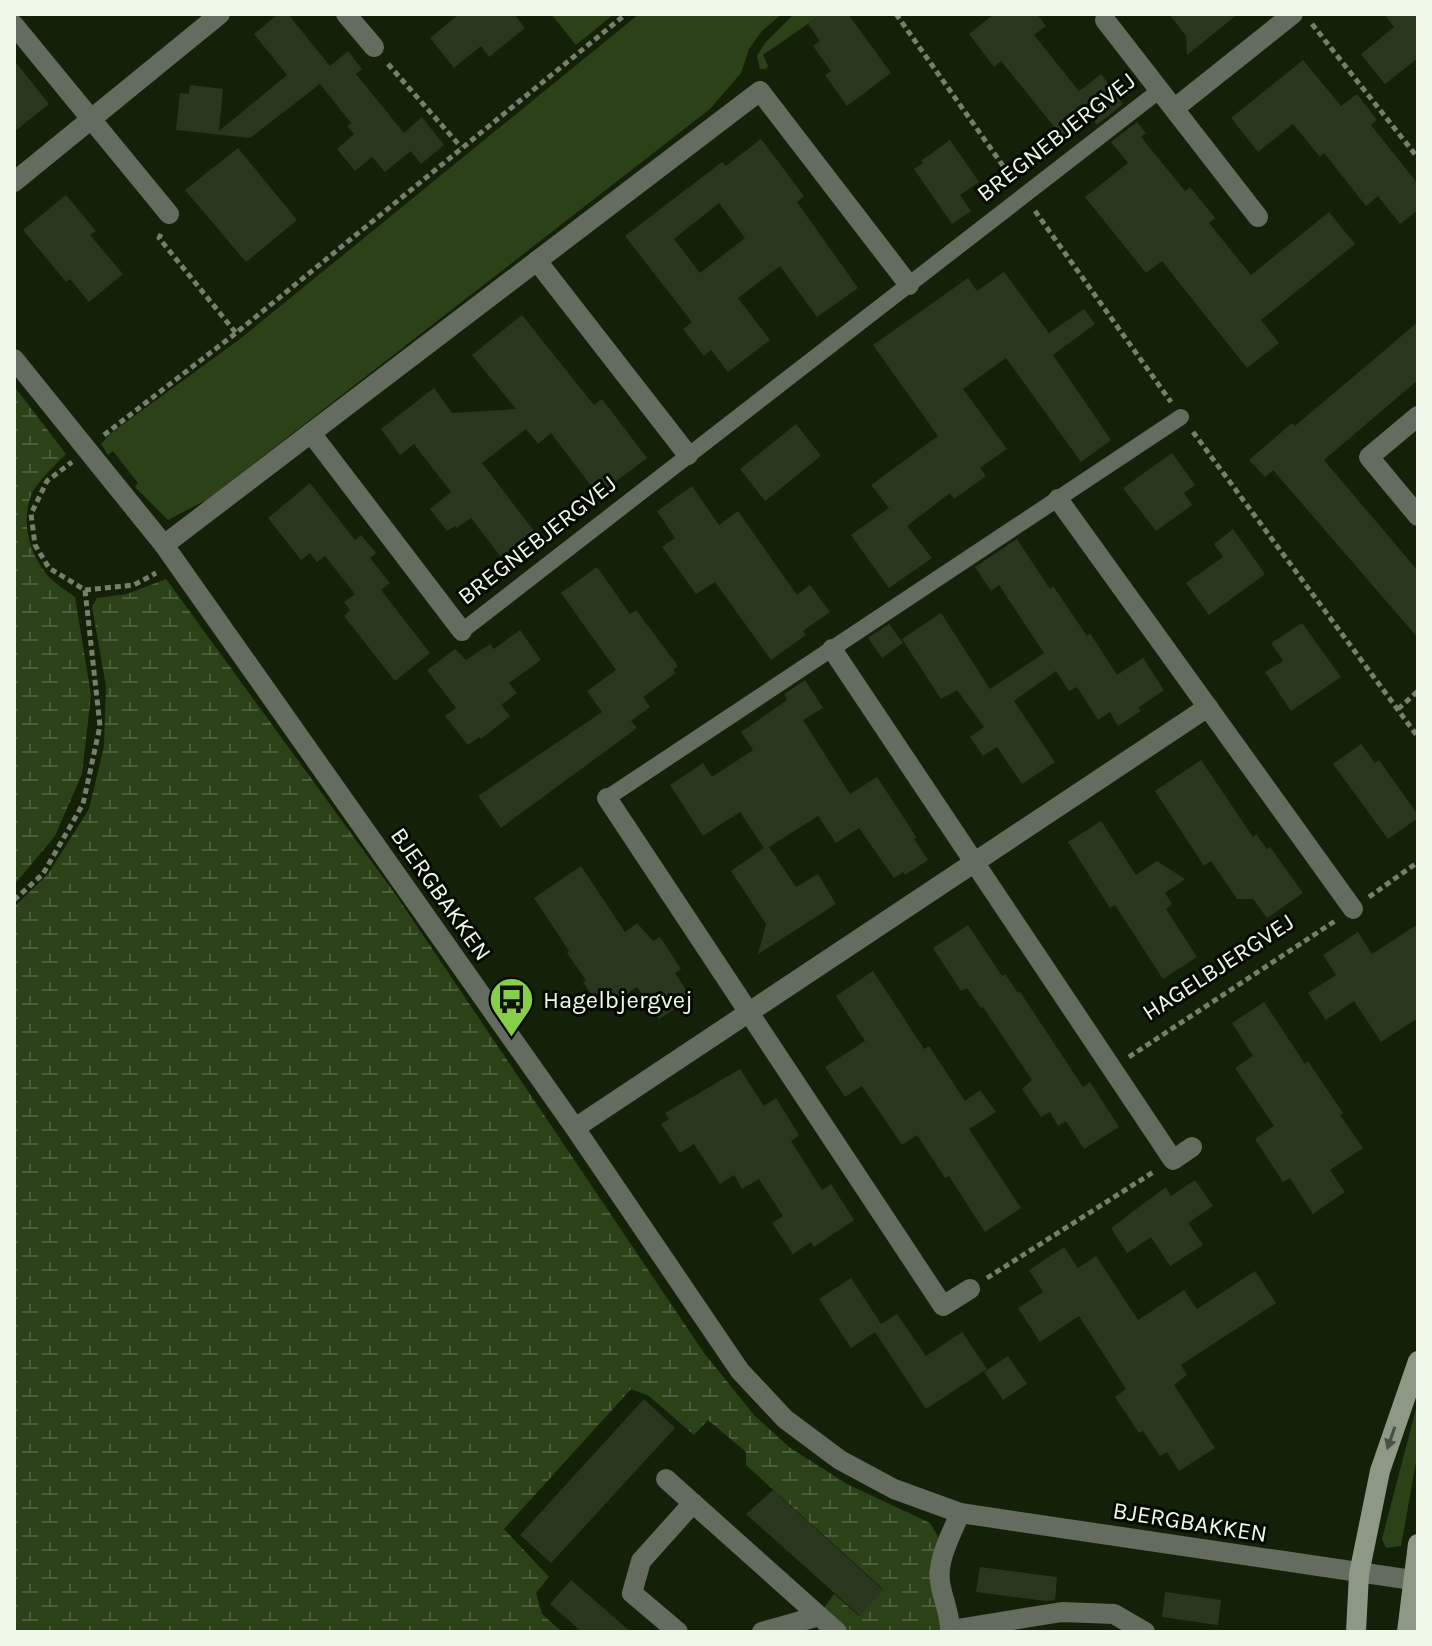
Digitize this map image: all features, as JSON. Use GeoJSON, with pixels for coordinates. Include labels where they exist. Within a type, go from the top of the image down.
{"type":"FeatureCollection","features":[{"type":"Feature","properties":{"kind":"street"},"geometry":{"type":"LineString","coordinates":[[14,182],[220,14]]}},
{"type":"Feature","properties":{"kind":"street"},"geometry":{"type":"LineString","coordinates":[[346,14],[374,47]]}},
{"type":"Feature","properties":{"kind":"street"},"geometry":{"type":"LineString","coordinates":[[1175,108],[1293,14]]}},
{"type":"Feature","properties":{"kind":"street"},"geometry":{"type":"LineString","coordinates":[[1105,20],[1258,217]]}},
{"type":"Feature","properties":{"kind":"street"},"geometry":{"type":"LineString","coordinates":[[14,25],[169,214]]}},
{"type":"Feature","properties":{"kind":"street"},"geometry":{"type":"LineString","coordinates":[[170,554],[311,433],[760,91],[909,285]]}},
{"type":"Feature","properties":{"kind":"street"},"geometry":{"type":"LineString","coordinates":[[537,261],[688,455]]}},
{"type":"Feature","properties":{"kind":"street","name":"BJERGBAKKEN"},"geometry":{"type":"LineString","coordinates":[[14,359],[170,554],[575,1128],[740,1371],[785,1419],[840,1460],[894,1489],[960,1513],[1412,1580]]}},
{"type":"Feature","properties":{"kind":"street"},"geometry":{"type":"LineString","coordinates":[[1418,416],[1369,457],[1418,516]]}},
{"type":"Feature","properties":{"kind":"street","name":"BREGNEBJERGVEJ"},"geometry":{"type":"LineString","coordinates":[[311,433],[462,631]]}},
{"type":"Feature","properties":{"kind":"street"},"geometry":{"type":"LineString","coordinates":[[1058,499],[1353,909]]}},
{"type":"Feature","properties":{"kind":"street"},"geometry":{"type":"LineString","coordinates":[[832,649],[1173,1160],[1192,1147]]}},
{"type":"Feature","properties":{"kind":"street"},"geometry":{"type":"LineString","coordinates":[[575,1128],[1208,707]]}},
{"type":"Feature","properties":{"kind":"street"},"geometry":{"type":"LineString","coordinates":[[607,798],[943,1306],[970,1289]]}},
{"type":"Feature","properties":{"kind":"street"},"geometry":{"type":"LineString","coordinates":[[1356,1632],[1359,1574],[1380,1471],[1418,1361]]}},
{"type":"Feature","properties":{"kind":"street"},"geometry":{"type":"LineString","coordinates":[[666,1479],[837,1632]]}},
{"type":"Feature","properties":{"kind":"street"},"geometry":{"type":"LineString","coordinates":[[678,1632],[632,1593],[641,1561],[693,1503]]}},
{"type":"Feature","properties":{"kind":"street"},"geometry":{"type":"LineString","coordinates":[[960,1513],[942,1559],[939,1580],[951,1631],[1062,1612],[1114,1614],[1145,1632]]}},
{"type":"Feature","properties":{"kind":"street"},"geometry":{"type":"LineString","coordinates":[[1407,1632],[1418,1544]]}},
{"type":"Feature","properties":{"kind":"street"},"geometry":{"type":"LineString","coordinates":[[762,1632],[819,1616]]}},
{"type":"Feature","properties":{"kind":"lane","name":"BREGNEBJERGVEJ"},"geometry":{"type":"LineString","coordinates":[[462,631],[1160,90]]}},
{"type":"Feature","properties":{"kind":"lane"},"geometry":{"type":"LineString","coordinates":[[607,798],[1181,417]]}},
{"type":"Feature","properties":{"kind":"path"},"geometry":{"type":"LineString","coordinates":[[170,554],[134,585],[85,590],[49,568],[35,545],[31,514],[47,481],[114,425],[236,333],[626,14]]}},
{"type":"Feature","properties":{"kind":"path"},"geometry":{"type":"LineString","coordinates":[[896,14],[1181,417],[1418,737]]}},
{"type":"Feature","properties":{"kind":"path"},"geometry":{"type":"LineString","coordinates":[[1304,14],[1418,158]]}},
{"type":"Feature","properties":{"kind":"path"},"geometry":{"type":"LineString","coordinates":[[374,47],[461,147]]}},
{"type":"Feature","properties":{"kind":"path"},"geometry":{"type":"LineString","coordinates":[[169,214],[159,238],[236,333]]}},
{"type":"Feature","properties":{"kind":"path"},"geometry":{"type":"LineString","coordinates":[[14,900],[43,874],[83,804],[100,726],[85,590]]}},
{"type":"Feature","properties":{"kind":"path"},"geometry":{"type":"LineString","coordinates":[[1398,709],[1418,691]]}},
{"type":"Feature","properties":{"kind":"path","name":"HAGELBJERGVEJ"},"geometry":{"type":"LineString","coordinates":[[1112,1068],[1353,909],[1418,862]]}},
{"type":"Feature","properties":{"kind":"path"},"geometry":{"type":"LineString","coordinates":[[970,1289],[1173,1160]]}},
{"type":"Feature","properties":{"kind":"green space"},"geometry":{"type":"Polygon","coordinates":[[[551,14],[614,14],[576,45],[551,14]]]}},
{"type":"Feature","properties":{"kind":"green space"},"geometry":{"type":"Polygon","coordinates":[[[639,14],[782,14],[762,31],[749,49],[741,73],[710,109],[208,499],[168,520],[135,487],[138,483],[113,451],[108,455],[101,444],[111,433],[240,339],[639,14]]]}},
{"type":"Feature","properties":{"kind":"green space"},"geometry":{"type":"Polygon","coordinates":[[[794,14],[822,14],[763,55],[768,66],[760,69],[757,56],[765,43],[794,14]]]}},
{"type":"Feature","properties":{"kind":"green space"},"geometry":{"type":"Polygon","coordinates":[[[14,386],[66,454],[33,491],[28,506],[27,529],[43,570],[75,597],[91,695],[82,774],[55,836],[14,885],[14,386]]]}},
{"type":"Feature","properties":{"kind":"green space"},"geometry":{"type":"Polygon","coordinates":[[[166,579],[398,898],[704,1353],[754,1415],[789,1447],[847,1484],[930,1523],[939,1538],[940,1632],[850,1632],[824,1608],[834,1594],[859,1616],[883,1589],[746,1465],[746,1452],[708,1420],[694,1435],[649,1396],[631,1389],[504,1529],[549,1577],[536,1593],[542,1614],[562,1632],[14,1632],[14,907],[48,874],[89,809],[104,746],[106,686],[92,607],[97,598],[127,594],[166,579]]]}},
{"type":"Feature","properties":{"kind":"green space"},"geometry":{"type":"Polygon","coordinates":[[[1418,1401],[1418,1451],[1401,1546],[1386,1548],[1382,1539],[1418,1401]]]}},
{"type":"Feature","properties":{"kind":"building"},"geometry":{"type":"Polygon","coordinates":[[[278,14],[288,14],[330,66],[348,51],[362,69],[356,74],[404,133],[422,117],[444,145],[421,164],[411,151],[385,172],[372,157],[355,171],[337,149],[354,134],[347,126],[351,123],[320,84],[250,138],[176,130],[180,93],[189,94],[190,85],[223,89],[219,131],[287,75],[254,34],[278,14]]]}},
{"type":"Feature","properties":{"kind":"building"},"geometry":{"type":"Polygon","coordinates":[[[459,14],[514,14],[525,28],[489,57],[481,46],[454,68],[430,38],[459,14]]]}},
{"type":"Feature","properties":{"kind":"building"},"geometry":{"type":"Polygon","coordinates":[[[822,14],[848,14],[891,73],[847,106],[825,75],[831,71],[813,46],[820,41],[808,24],[822,14]]]}},
{"type":"Feature","properties":{"kind":"building"},"geometry":{"type":"Polygon","coordinates":[[[994,14],[1037,14],[1046,26],[1034,35],[1079,91],[1101,74],[1123,104],[1097,125],[1091,117],[1064,139],[1001,61],[994,67],[969,34],[994,14]]]}},
{"type":"Feature","properties":{"kind":"building"},"geometry":{"type":"Polygon","coordinates":[[[1169,14],[1238,14],[1187,55],[1186,36],[1169,14]]]}},
{"type":"Feature","properties":{"kind":"building"},"geometry":{"type":"Polygon","coordinates":[[[1384,14],[1418,14],[1418,58],[1385,84],[1361,54],[1394,27],[1384,14]]]}},
{"type":"Feature","properties":{"kind":"building"},"geometry":{"type":"Polygon","coordinates":[[[14,60],[49,104],[14,132],[14,60]]]}},
{"type":"Feature","properties":{"kind":"building"},"geometry":{"type":"Polygon","coordinates":[[[1303,60],[1341,106],[1357,94],[1377,120],[1371,125],[1418,184],[1418,210],[1400,224],[1378,196],[1366,206],[1324,153],[1320,157],[1293,124],[1258,152],[1231,118],[1303,60]]]}},
{"type":"Feature","properties":{"kind":"building"},"geometry":{"type":"Polygon","coordinates":[[[1137,122],[1146,133],[1141,137],[1185,191],[1190,187],[1215,218],[1209,223],[1251,275],[1329,212],[1355,244],[1261,320],[1279,343],[1247,368],[1162,261],[1146,273],[1085,197],[1128,163],[1111,142],[1137,122]]]}},
{"type":"Feature","properties":{"kind":"building"},"geometry":{"type":"Polygon","coordinates":[[[761,139],[804,196],[797,202],[858,288],[817,317],[780,266],[738,298],[770,340],[728,372],[711,350],[704,356],[683,329],[692,322],[625,236],[722,162],[726,166],[761,139]],[[719,203],[674,239],[700,273],[745,238],[719,203]]]}},
{"type":"Feature","properties":{"kind":"building"},"geometry":{"type":"Polygon","coordinates":[[[950,140],[979,182],[960,195],[971,211],[952,224],[914,169],[950,140]]]}},
{"type":"Feature","properties":{"kind":"building"},"geometry":{"type":"Polygon","coordinates":[[[238,148],[297,220],[246,262],[185,190],[238,148]]]}},
{"type":"Feature","properties":{"kind":"building"},"geometry":{"type":"Polygon","coordinates":[[[66,195],[96,231],[90,235],[123,274],[89,302],[70,279],[66,282],[23,230],[66,195]]]}},
{"type":"Feature","properties":{"kind":"building"},"geometry":{"type":"Polygon","coordinates":[[[1004,272],[1049,333],[1084,309],[1095,324],[1053,355],[1111,440],[1081,462],[1006,358],[963,389],[1007,449],[980,468],[986,476],[954,499],[950,493],[907,526],[932,558],[889,588],[851,535],[889,508],[871,485],[938,436],[873,345],[968,278],[977,291],[1004,272]]]}},
{"type":"Feature","properties":{"kind":"building"},"geometry":{"type":"Polygon","coordinates":[[[522,315],[594,405],[602,399],[647,458],[598,495],[551,433],[538,444],[526,429],[482,463],[534,531],[501,557],[471,518],[447,531],[430,509],[451,492],[414,444],[400,455],[381,429],[434,388],[452,413],[516,409],[472,355],[522,315]]]}},
{"type":"Feature","properties":{"kind":"building"},"geometry":{"type":"Polygon","coordinates":[[[1418,322],[1418,380],[1324,460],[1418,571],[1418,638],[1273,470],[1265,477],[1249,460],[1292,423],[1295,426],[1418,322]]]}},
{"type":"Feature","properties":{"kind":"building"},"geometry":{"type":"Polygon","coordinates":[[[796,424],[821,456],[765,501],[740,469],[796,424]]]}},
{"type":"Feature","properties":{"kind":"building"},"geometry":{"type":"Polygon","coordinates":[[[1172,453],[1195,485],[1184,493],[1192,505],[1156,531],[1123,488],[1172,453]]]}},
{"type":"Feature","properties":{"kind":"building"},"geometry":{"type":"Polygon","coordinates":[[[310,483],[355,540],[361,535],[376,553],[370,558],[390,583],[381,590],[430,653],[395,681],[344,616],[350,610],[344,602],[355,594],[325,556],[317,562],[310,553],[301,560],[268,518],[310,483]]]}},
{"type":"Feature","properties":{"kind":"building"},"geometry":{"type":"Polygon","coordinates":[[[692,486],[719,525],[738,511],[797,595],[810,585],[830,612],[803,631],[806,635],[771,660],[715,582],[696,594],[662,547],[675,538],[657,511],[692,486]]]}},
{"type":"Feature","properties":{"kind":"building"},"geometry":{"type":"Polygon","coordinates":[[[1233,529],[1265,574],[1209,615],[1186,583],[1223,557],[1214,544],[1233,529]]]}},
{"type":"Feature","properties":{"kind":"building"},"geometry":{"type":"Polygon","coordinates":[[[1017,539],[1050,589],[1053,586],[1087,636],[1090,633],[1117,675],[1143,658],[1164,690],[1118,726],[1110,712],[1098,720],[1077,687],[1069,691],[1056,671],[1014,701],[1055,762],[1022,784],[997,747],[983,756],[970,737],[984,727],[957,690],[941,699],[902,639],[941,613],[990,689],[1044,653],[999,585],[991,591],[975,567],[1017,539]]]}},
{"type":"Feature","properties":{"kind":"building"},"geometry":{"type":"Polygon","coordinates":[[[597,567],[630,614],[636,610],[678,666],[673,670],[676,673],[643,697],[650,707],[631,721],[637,728],[501,828],[478,796],[602,712],[587,691],[616,670],[561,593],[597,567]]]}},
{"type":"Feature","properties":{"kind":"building"},"geometry":{"type":"Polygon","coordinates":[[[1302,623],[1341,677],[1291,711],[1265,672],[1283,661],[1271,643],[1302,623]]]}},
{"type":"Feature","properties":{"kind":"building"},"geometry":{"type":"Polygon","coordinates":[[[889,624],[903,643],[882,658],[868,638],[889,624]]]}},
{"type":"Feature","properties":{"kind":"building"},"geometry":{"type":"Polygon","coordinates":[[[520,630],[541,660],[509,683],[517,693],[501,705],[510,716],[481,739],[479,737],[468,745],[445,716],[456,708],[427,670],[455,649],[466,660],[490,644],[494,649],[520,630]]]}},
{"type":"Feature","properties":{"kind":"building"},"geometry":{"type":"Polygon","coordinates":[[[805,680],[823,708],[803,720],[850,794],[877,777],[928,860],[905,875],[903,872],[894,878],[859,828],[836,843],[818,816],[769,847],[796,887],[818,874],[836,904],[758,954],[766,924],[731,871],[764,848],[740,812],[703,836],[670,785],[703,763],[712,777],[753,750],[741,732],[787,700],[784,694],[805,680]]]}},
{"type":"Feature","properties":{"kind":"building"},"geometry":{"type":"Polygon","coordinates":[[[1361,744],[1375,763],[1379,760],[1418,815],[1388,839],[1333,764],[1361,744]]]}},
{"type":"Feature","properties":{"kind":"building"},"geometry":{"type":"Polygon","coordinates":[[[1201,760],[1253,837],[1256,834],[1267,849],[1270,847],[1303,893],[1267,918],[1253,899],[1237,899],[1211,861],[1204,866],[1155,791],[1201,760]]]}},
{"type":"Feature","properties":{"kind":"building"},"geometry":{"type":"Polygon","coordinates":[[[1101,821],[1136,875],[1157,861],[1185,879],[1165,893],[1172,904],[1166,909],[1197,957],[1163,979],[1115,905],[1110,908],[1068,842],[1101,821]]]}},
{"type":"Feature","properties":{"kind":"building"},"geometry":{"type":"Polygon","coordinates":[[[581,866],[625,932],[637,923],[653,941],[660,937],[681,969],[675,973],[691,998],[659,1019],[637,987],[602,1010],[583,982],[586,980],[567,953],[569,951],[534,898],[581,866]]]}},
{"type":"Feature","properties":{"kind":"building"},"geometry":{"type":"Polygon","coordinates":[[[1418,924],[1418,1018],[1381,1042],[1354,1001],[1326,1020],[1308,993],[1336,975],[1323,955],[1358,932],[1372,954],[1418,924]]]}},
{"type":"Feature","properties":{"kind":"building"},"geometry":{"type":"Polygon","coordinates":[[[968,925],[1002,976],[1005,974],[1020,992],[1083,1087],[1090,1082],[1119,1127],[1084,1149],[1066,1121],[1058,1126],[1050,1112],[1041,1117],[1022,1089],[1032,1080],[983,1007],[967,988],[961,991],[933,948],[968,925]]]}},
{"type":"Feature","properties":{"kind":"building"},"geometry":{"type":"Polygon","coordinates":[[[873,971],[924,1049],[929,1046],[965,1101],[980,1090],[996,1112],[969,1129],[1021,1208],[985,1232],[949,1176],[945,1178],[917,1135],[902,1145],[862,1086],[845,1097],[825,1067],[865,1041],[836,996],[873,971]]]}},
{"type":"Feature","properties":{"kind":"building"},"geometry":{"type":"Polygon","coordinates":[[[1264,1002],[1305,1064],[1308,1061],[1363,1148],[1330,1170],[1345,1192],[1313,1214],[1290,1178],[1283,1182],[1255,1139],[1274,1126],[1235,1068],[1253,1056],[1232,1023],[1264,1002]]]}},
{"type":"Feature","properties":{"kind":"building"},"geometry":{"type":"Polygon","coordinates":[[[740,1069],[764,1106],[776,1098],[799,1135],[791,1141],[822,1190],[831,1184],[854,1220],[814,1247],[811,1242],[793,1254],[772,1223],[783,1216],[759,1179],[742,1189],[734,1175],[720,1184],[694,1144],[680,1153],[661,1124],[669,1119],[665,1113],[740,1069]]]}},
{"type":"Feature","properties":{"kind":"building"},"geometry":{"type":"Polygon","coordinates":[[[1195,1180],[1213,1206],[1188,1223],[1203,1245],[1170,1266],[1151,1237],[1127,1253],[1111,1228],[1166,1187],[1171,1196],[1195,1180]]]}},
{"type":"Feature","properties":{"kind":"building"},"geometry":{"type":"Polygon","coordinates":[[[1064,1247],[1078,1268],[1096,1256],[1138,1320],[1184,1290],[1197,1309],[1255,1271],[1276,1303],[1181,1365],[1187,1375],[1174,1385],[1215,1448],[1179,1471],[1167,1452],[1160,1456],[1143,1431],[1139,1433],[1115,1397],[1126,1389],[1079,1316],[1040,1342],[1018,1308],[1043,1292],[1029,1270],[1064,1247]]]}},
{"type":"Feature","properties":{"kind":"building"},"geometry":{"type":"Polygon","coordinates":[[[851,1278],[881,1324],[897,1314],[926,1356],[962,1332],[987,1369],[926,1409],[875,1332],[851,1348],[819,1299],[851,1278]]]}},
{"type":"Feature","properties":{"kind":"building"},"geometry":{"type":"Polygon","coordinates":[[[1008,1356],[1027,1384],[1003,1400],[984,1372],[1008,1356]]]}},
{"type":"Feature","properties":{"kind":"building"},"geometry":{"type":"Polygon","coordinates":[[[644,1399],[675,1428],[551,1563],[520,1535],[644,1399]]]}},
{"type":"Feature","properties":{"kind":"building"},"geometry":{"type":"Polygon","coordinates":[[[773,1490],[883,1590],[860,1616],[746,1514],[773,1490]]]}},
{"type":"Feature","properties":{"kind":"building"},"geometry":{"type":"Polygon","coordinates":[[[980,1567],[1057,1577],[1055,1600],[976,1592],[980,1567]]]}},
{"type":"Feature","properties":{"kind":"building"},"geometry":{"type":"Polygon","coordinates":[[[571,1580],[631,1632],[582,1632],[550,1604],[571,1580]]]}},
{"type":"Feature","properties":{"kind":"building"},"geometry":{"type":"Polygon","coordinates":[[[1165,1592],[1221,1600],[1218,1625],[1162,1617],[1165,1592]]]}},
{"type":"Feature","properties":{"kind":"place","name":"Hagelbjergvej"},"geometry":{"type":"Point","coordinates":[512,1039]}}]}
